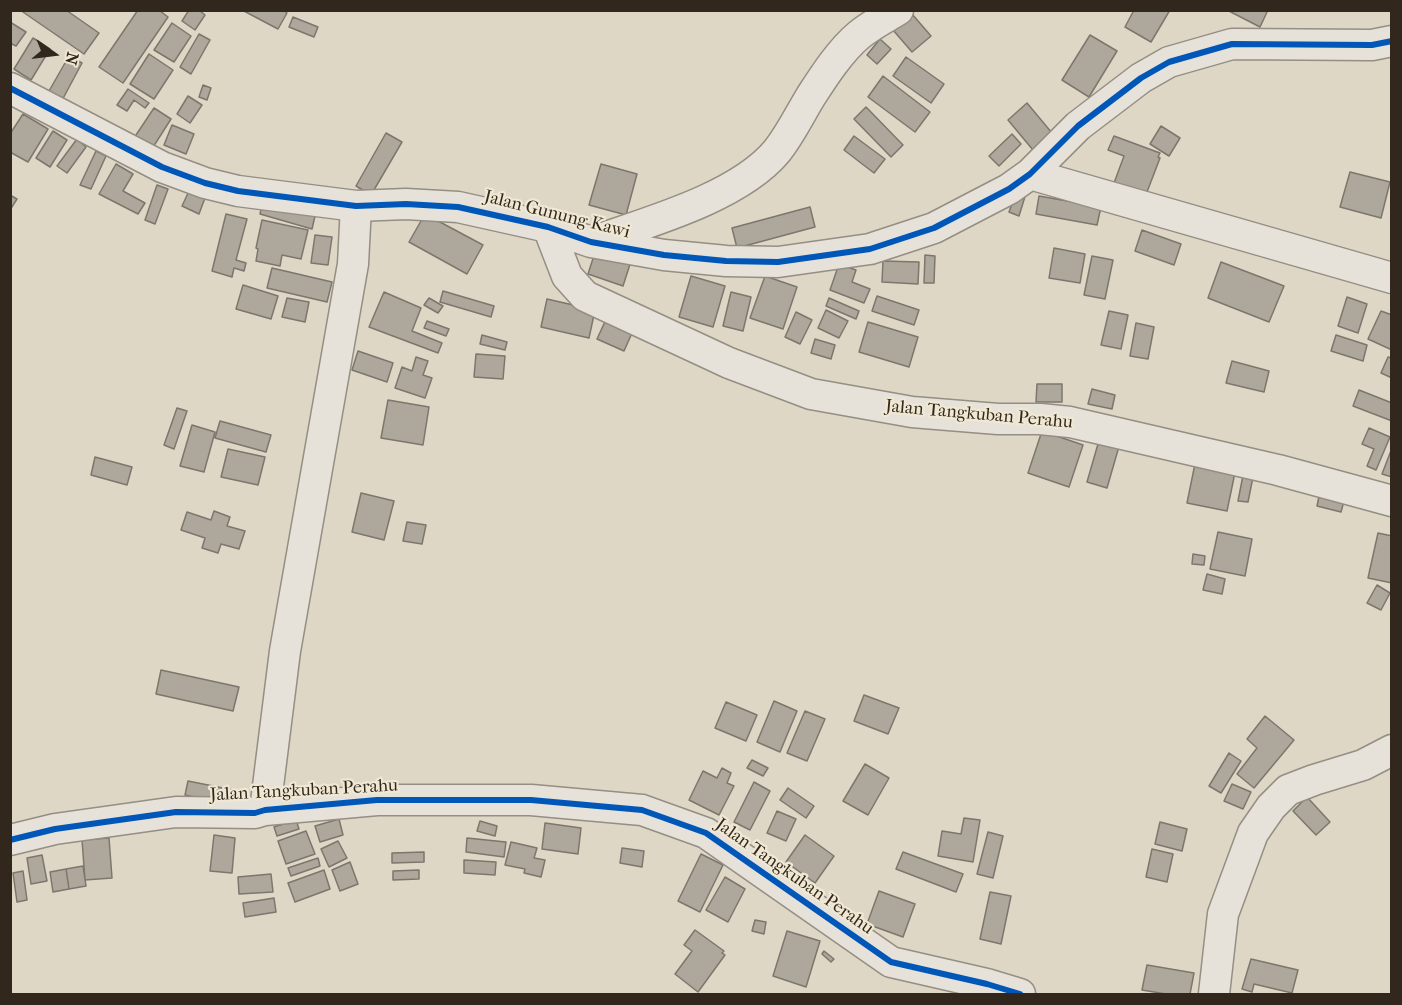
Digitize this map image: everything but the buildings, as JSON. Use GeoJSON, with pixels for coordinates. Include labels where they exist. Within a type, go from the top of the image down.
{"type":"FeatureCollection","features":[{"type":"Feature","properties":{"kind":"street"},"geometry":{"type":"LineString","coordinates":[[591,242],[673,214],[739,183],[760,169],[778,150],[817,87],[847,48],[863,32],[898,10]]}},
{"type":"Feature","properties":{"kind":"street","name":"Jalan Gunung Kawi"},"geometry":{"type":"LineString","coordinates":[[10,88],[114,143],[205,183],[258,194],[356,206],[406,204],[458,207],[548,227],[591,242],[682,258],[778,262],[870,249],[934,228],[1009,189],[1030,174],[1078,126],[1141,78],[1169,62],[1232,44],[1372,45],[1392,41]]}},
{"type":"Feature","properties":{"kind":"street"},"geometry":{"type":"LineString","coordinates":[[1030,174],[1392,278]]}},
{"type":"Feature","properties":{"kind":"street"},"geometry":{"type":"LineString","coordinates":[[265,810],[285,651],[353,264],[356,206]]}},
{"type":"Feature","properties":{"kind":"street","name":"Jalan Tangkuban Perahu"},"geometry":{"type":"LineString","coordinates":[[548,227],[567,276],[585,296],[729,363],[811,394],[912,411],[998,419],[1070,422],[1278,470],[1392,501]]}},
{"type":"Feature","properties":{"kind":"street"},"geometry":{"type":"LineString","coordinates":[[1214,994],[1223,914],[1253,833],[1271,807],[1288,790],[1363,765],[1392,750]]}},
{"type":"Feature","properties":{"kind":"street","name":"Jalan Tangkuban Perahu"},"geometry":{"type":"LineString","coordinates":[[10,840],[55,829],[176,812],[255,813],[265,810],[377,800],[531,800],[642,810],[706,833],[891,962],[1020,994]]}},
{"type":"Feature","properties":{"kind":"cycle path"},"geometry":{"type":"LineString","coordinates":[[10,88],[162,167],[205,183],[238,191],[356,206],[406,204],[458,207],[548,227],[591,242],[664,255],[726,261],[778,262],[870,249],[934,228],[1009,189],[1030,174],[1078,126],[1141,78],[1169,62],[1232,44],[1372,45],[1392,41]]}},
{"type":"Feature","properties":{"kind":"cycle path"},"geometry":{"type":"LineString","coordinates":[[10,840],[55,829],[176,812],[255,813],[265,810],[377,800],[531,800],[642,810],[706,833],[891,962],[1020,994]]}}]}
